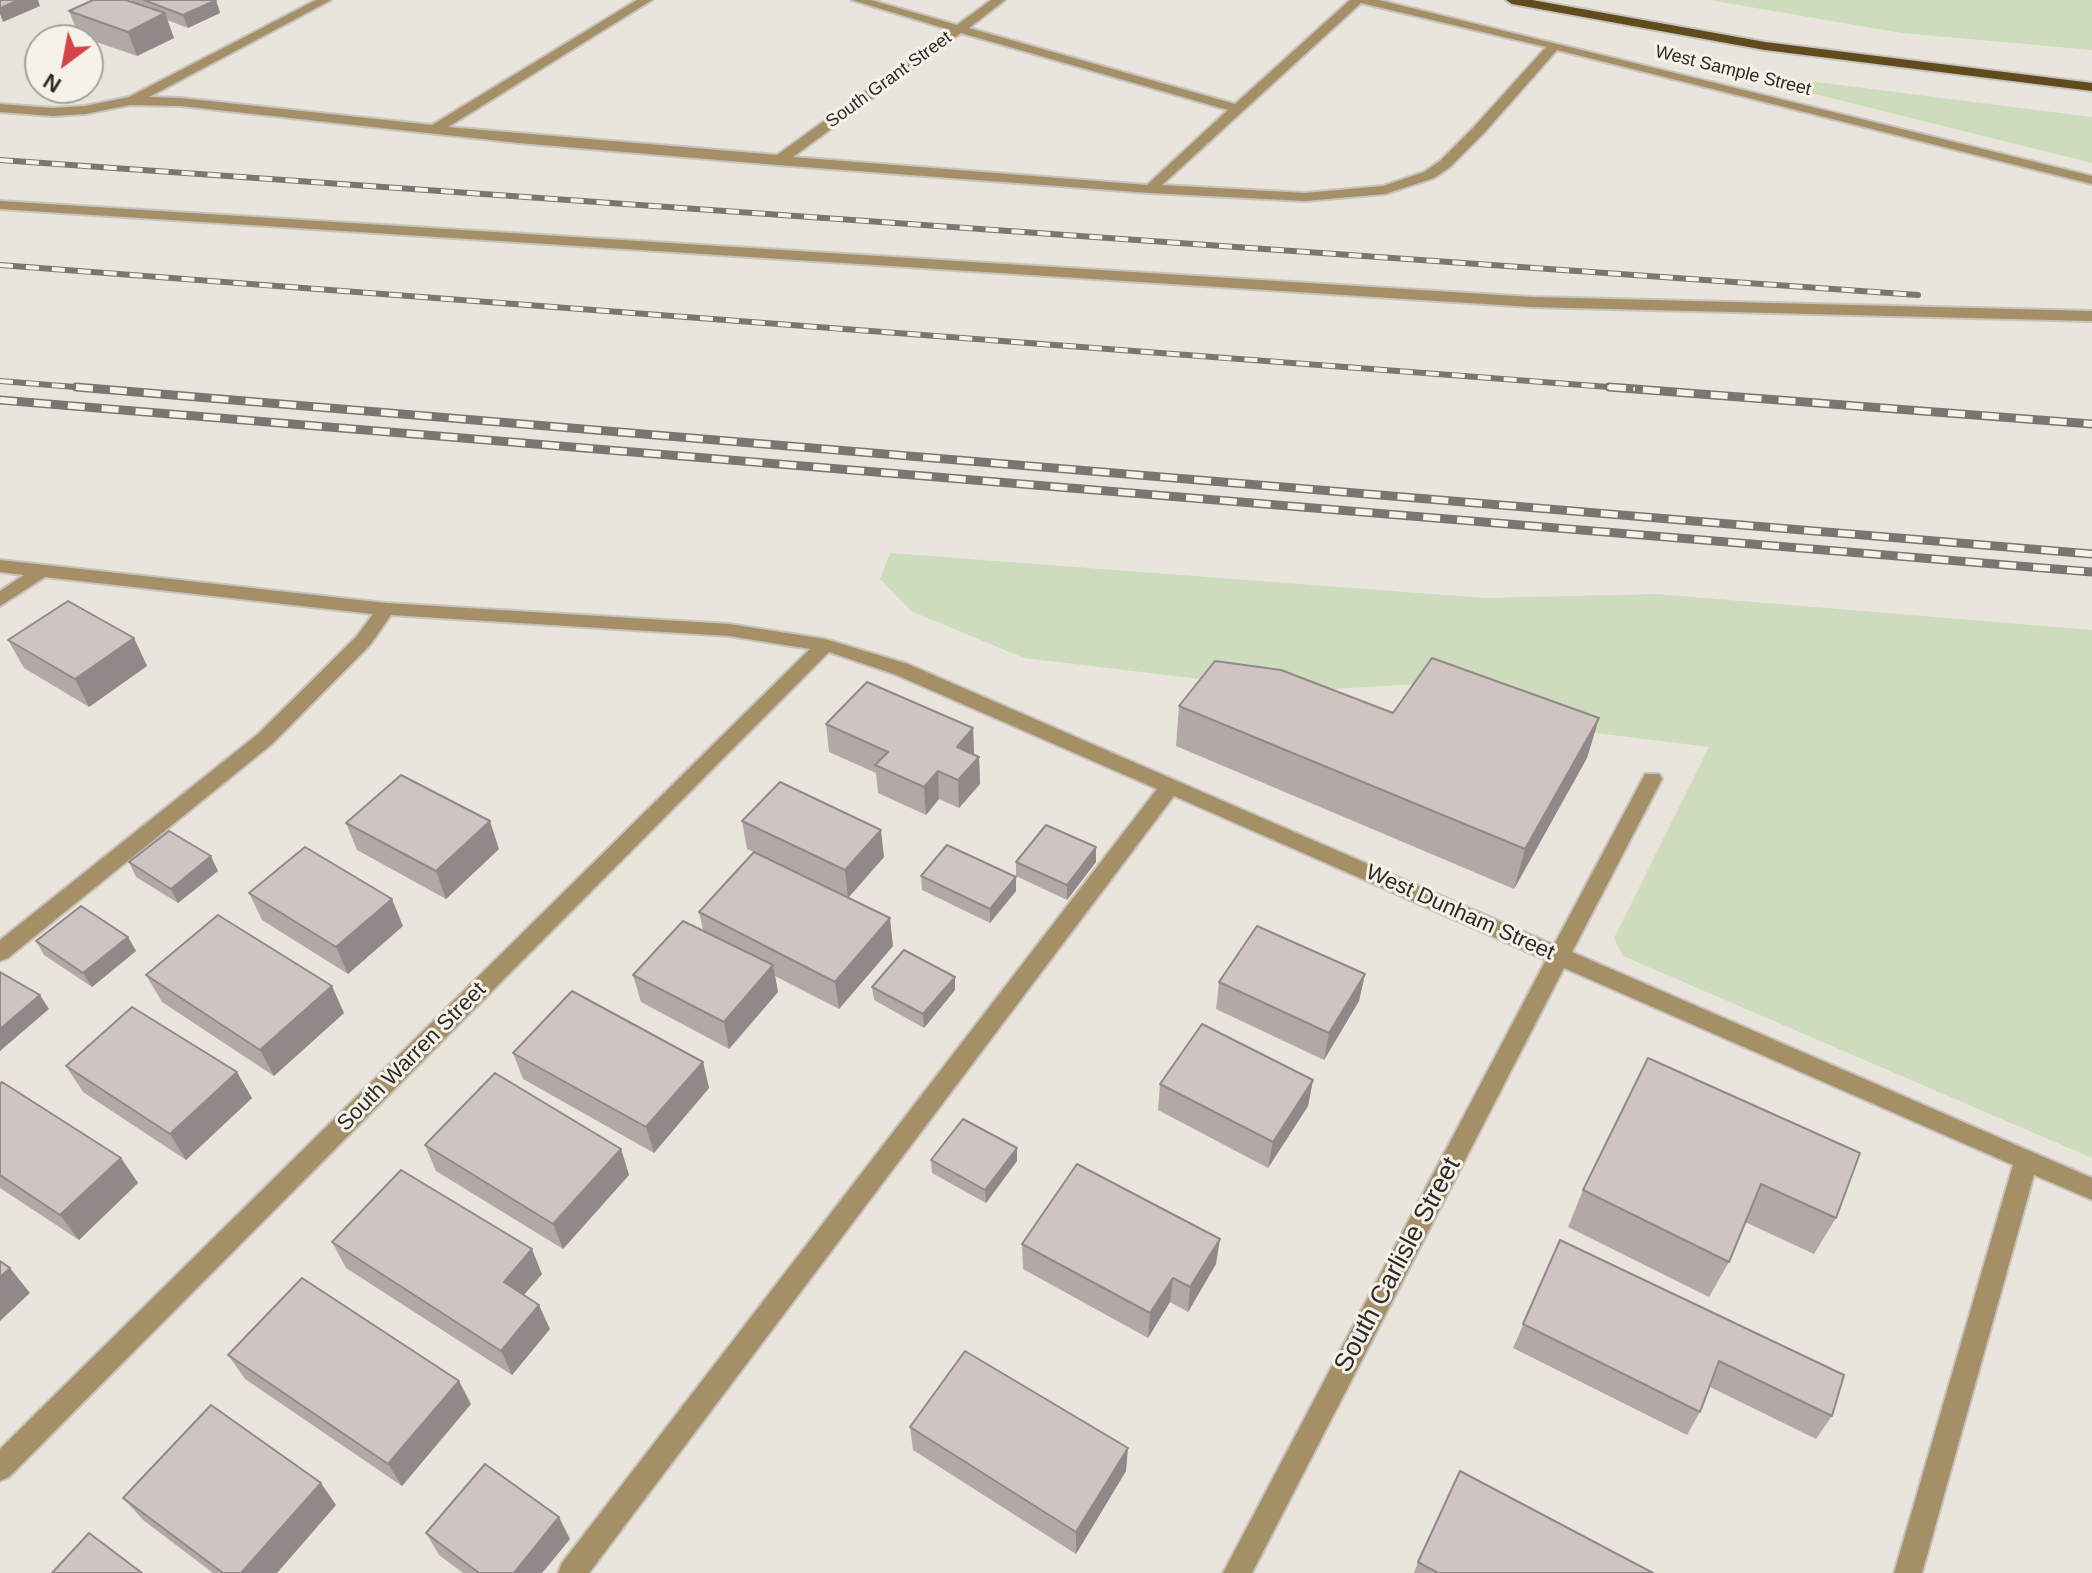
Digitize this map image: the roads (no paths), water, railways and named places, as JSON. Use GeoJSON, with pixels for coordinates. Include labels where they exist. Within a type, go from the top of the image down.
{"type":"FeatureCollection","features":[{"type":"Feature","properties":{"kind":"main road","name":"West Sample Street"},"geometry":{"type":"LineString","coordinates":[[1512,0],[1765,46],[2092,87]]}},
{"type":"Feature","properties":{"kind":"street"},"geometry":{"type":"LineString","coordinates":[[130,101],[325,0]]}},
{"type":"Feature","properties":{"kind":"street"},"geometry":{"type":"LineString","coordinates":[[434,130],[646,0]]}},
{"type":"Feature","properties":{"kind":"street"},"geometry":{"type":"LineString","coordinates":[[858,0],[1238,109]]}},
{"type":"Feature","properties":{"kind":"street","name":"South Grant Street"},"geometry":{"type":"LineString","coordinates":[[778,161],[999,0]]}},
{"type":"Feature","properties":{"kind":"street"},"geometry":{"type":"LineString","coordinates":[[1150,189],[1357,0]]}},
{"type":"Feature","properties":{"kind":"street","name":"West Sample Street"},"geometry":{"type":"LineString","coordinates":[[1364,0],[1704,81],[2092,180]]}},
{"type":"Feature","properties":{"kind":"street"},"geometry":{"type":"LineString","coordinates":[[0,108],[53,112],[85,110],[130,101],[181,102],[434,130],[778,161],[1150,189],[1305,197],[1359,194],[1409,183],[1445,164],[1553,47]]}},
{"type":"Feature","properties":{"kind":"street"},"geometry":{"type":"LineString","coordinates":[[0,205],[1532,302],[2092,316]]}},
{"type":"Feature","properties":{"kind":"street","name":"West Dunham Street"},"geometry":{"type":"LineString","coordinates":[[0,566],[386,609],[729,630],[825,645],[901,669],[2092,1189]]}},
{"type":"Feature","properties":{"kind":"street"},"geometry":{"type":"LineString","coordinates":[[0,600],[43,570]]}},
{"type":"Feature","properties":{"kind":"street"},"geometry":{"type":"LineString","coordinates":[[0,952],[265,739],[363,641],[386,609]]}},
{"type":"Feature","properties":{"kind":"street","name":"South Warren Street"},"geometry":{"type":"LineString","coordinates":[[0,1468],[825,645]]}},
{"type":"Feature","properties":{"kind":"street","name":"South Carlisle Street"},"geometry":{"type":"LineString","coordinates":[[1237,1573],[1652,779]]}},
{"type":"Feature","properties":{"kind":"street"},"geometry":{"type":"LineString","coordinates":[[572,1573],[1170,786]]}},
{"type":"Feature","properties":{"kind":"street"},"geometry":{"type":"LineString","coordinates":[[1908,1573],[2026,1160]]}},
{"type":"Feature","properties":{"kind":"railway"},"geometry":{"type":"LineString","coordinates":[[0,160],[1918,295]]}},
{"type":"Feature","properties":{"kind":"railway"},"geometry":{"type":"LineString","coordinates":[[0,265],[1635,389]]}},
{"type":"Feature","properties":{"kind":"railway"},"geometry":{"type":"LineString","coordinates":[[0,381],[100,389]]}},
{"type":"Feature","properties":{"kind":"railway"},"geometry":{"type":"LineString","coordinates":[[76,387],[2092,554]]}},
{"type":"Feature","properties":{"kind":"railway"},"geometry":{"type":"LineString","coordinates":[[1609,387],[2092,424]]}},
{"type":"Feature","properties":{"kind":"railway"},"geometry":{"type":"LineString","coordinates":[[0,400],[2092,572]]}}]}
